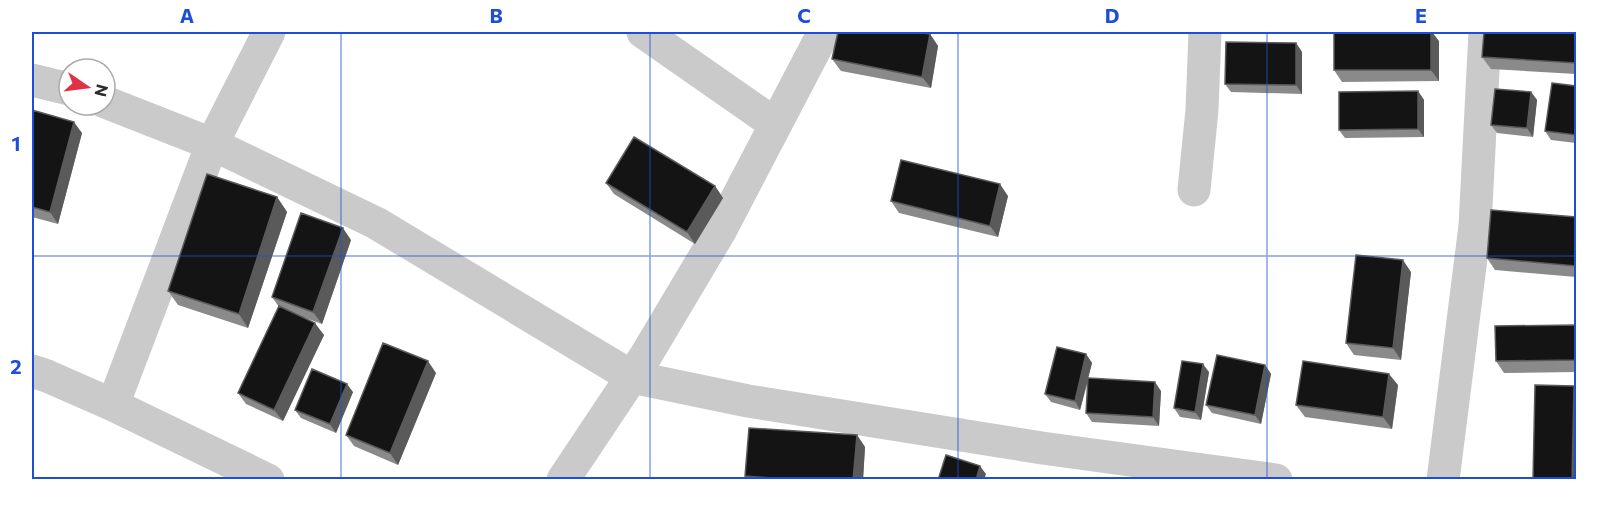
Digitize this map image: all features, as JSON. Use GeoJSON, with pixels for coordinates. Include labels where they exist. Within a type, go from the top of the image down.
{"type":"FeatureCollection","features":[{"type":"Feature","properties":{"kind":"street"},"geometry":{"type":"LineString","coordinates":[[112,405],[212,144],[269,32]]}},
{"type":"Feature","properties":{"kind":"street"},"geometry":{"type":"LineString","coordinates":[[643,32],[775,123]]}},
{"type":"Feature","properties":{"kind":"street"},"geometry":{"type":"LineString","coordinates":[[562,480],[632,377],[720,231],[824,32]]}},
{"type":"Feature","properties":{"kind":"street"},"geometry":{"type":"LineString","coordinates":[[1194,190],[1202,110],[1205,32]]}},
{"type":"Feature","properties":{"kind":"street"},"geometry":{"type":"LineString","coordinates":[[1443,480],[1475,226],[1485,32]]}},
{"type":"Feature","properties":{"kind":"street"},"geometry":{"type":"LineString","coordinates":[[32,80],[57,87]]}},
{"type":"Feature","properties":{"kind":"street"},"geometry":{"type":"LineString","coordinates":[[117,107],[212,144],[376,223],[632,377],[748,401],[1042,448],[1276,480]]}},
{"type":"Feature","properties":{"kind":"street"},"geometry":{"type":"LineString","coordinates":[[32,371],[112,405],[268,480]]}},
{"type":"Feature","properties":{"kind":"building"},"geometry":{"type":"Polygon","coordinates":[[[838,32],[930,34],[922,77],[832,59],[838,32]]]}},
{"type":"Feature","properties":{"kind":"building"},"geometry":{"type":"Polygon","coordinates":[[[1334,32],[1431,32],[1431,70],[1334,70],[1334,32]]]}},
{"type":"Feature","properties":{"kind":"building"},"geometry":{"type":"Polygon","coordinates":[[[1484,32],[1576,32],[1576,63],[1482,57],[1484,32]]]}},
{"type":"Feature","properties":{"kind":"building"},"geometry":{"type":"Polygon","coordinates":[[[1226,42],[1296,43],[1296,85],[1225,84],[1226,42]]]}},
{"type":"Feature","properties":{"kind":"building"},"geometry":{"type":"Polygon","coordinates":[[[1552,83],[1576,86],[1576,135],[1545,131],[1552,83]]]}},
{"type":"Feature","properties":{"kind":"building"},"geometry":{"type":"Polygon","coordinates":[[[1495,89],[1531,92],[1527,128],[1491,125],[1495,89]]]}},
{"type":"Feature","properties":{"kind":"building"},"geometry":{"type":"Polygon","coordinates":[[[1418,91],[1418,129],[1339,130],[1339,92],[1418,91]]]}},
{"type":"Feature","properties":{"kind":"building"},"geometry":{"type":"Polygon","coordinates":[[[32,110],[74,122],[50,212],[32,207],[32,110]]]}},
{"type":"Feature","properties":{"kind":"building"},"geometry":{"type":"Polygon","coordinates":[[[634,137],[715,186],[687,232],[606,183],[634,137]]]}},
{"type":"Feature","properties":{"kind":"building"},"geometry":{"type":"Polygon","coordinates":[[[901,160],[1000,184],[990,226],[891,201],[901,160]]]}},
{"type":"Feature","properties":{"kind":"building"},"geometry":{"type":"Polygon","coordinates":[[[207,174],[277,197],[239,314],[168,291],[207,174]]]}},
{"type":"Feature","properties":{"kind":"building"},"geometry":{"type":"Polygon","coordinates":[[[1491,210],[1576,217],[1576,266],[1487,258],[1491,210]]]}},
{"type":"Feature","properties":{"kind":"building"},"geometry":{"type":"Polygon","coordinates":[[[301,213],[343,228],[313,312],[272,297],[301,213]]]}},
{"type":"Feature","properties":{"kind":"building"},"geometry":{"type":"Polygon","coordinates":[[[1356,255],[1403,260],[1393,348],[1346,343],[1356,255]]]}},
{"type":"Feature","properties":{"kind":"building"},"geometry":{"type":"Polygon","coordinates":[[[279,306],[315,323],[274,410],[238,393],[279,306]]]}},
{"type":"Feature","properties":{"kind":"building"},"geometry":{"type":"Polygon","coordinates":[[[1576,325],[1576,360],[1496,361],[1495,326],[1576,325]]]}},
{"type":"Feature","properties":{"kind":"building"},"geometry":{"type":"Polygon","coordinates":[[[383,343],[428,361],[390,453],[346,435],[383,343]]]}},
{"type":"Feature","properties":{"kind":"building"},"geometry":{"type":"Polygon","coordinates":[[[1057,347],[1086,354],[1075,401],[1045,394],[1057,347]]]}},
{"type":"Feature","properties":{"kind":"building"},"geometry":{"type":"Polygon","coordinates":[[[1217,355],[1265,365],[1255,415],[1206,405],[1217,355]]]}},
{"type":"Feature","properties":{"kind":"building"},"geometry":{"type":"Polygon","coordinates":[[[1182,361],[1203,364],[1195,412],[1174,408],[1182,361]]]}},
{"type":"Feature","properties":{"kind":"building"},"geometry":{"type":"Polygon","coordinates":[[[1303,361],[1389,374],[1383,417],[1296,405],[1303,361]]]}},
{"type":"Feature","properties":{"kind":"building"},"geometry":{"type":"Polygon","coordinates":[[[312,369],[347,384],[330,424],[295,410],[312,369]]]}},
{"type":"Feature","properties":{"kind":"building"},"geometry":{"type":"Polygon","coordinates":[[[1088,378],[1155,382],[1153,417],[1086,413],[1088,378]]]}},
{"type":"Feature","properties":{"kind":"building"},"geometry":{"type":"Polygon","coordinates":[[[1535,385],[1574,386],[1572,480],[1533,480],[1535,385]]]}},
{"type":"Feature","properties":{"kind":"building"},"geometry":{"type":"Polygon","coordinates":[[[749,428],[857,435],[853,480],[796,480],[745,476],[749,428]]]}},
{"type":"Feature","properties":{"kind":"building"},"geometry":{"type":"Polygon","coordinates":[[[946,455],[980,466],[976,480],[938,480],[946,455]]]}}]}
